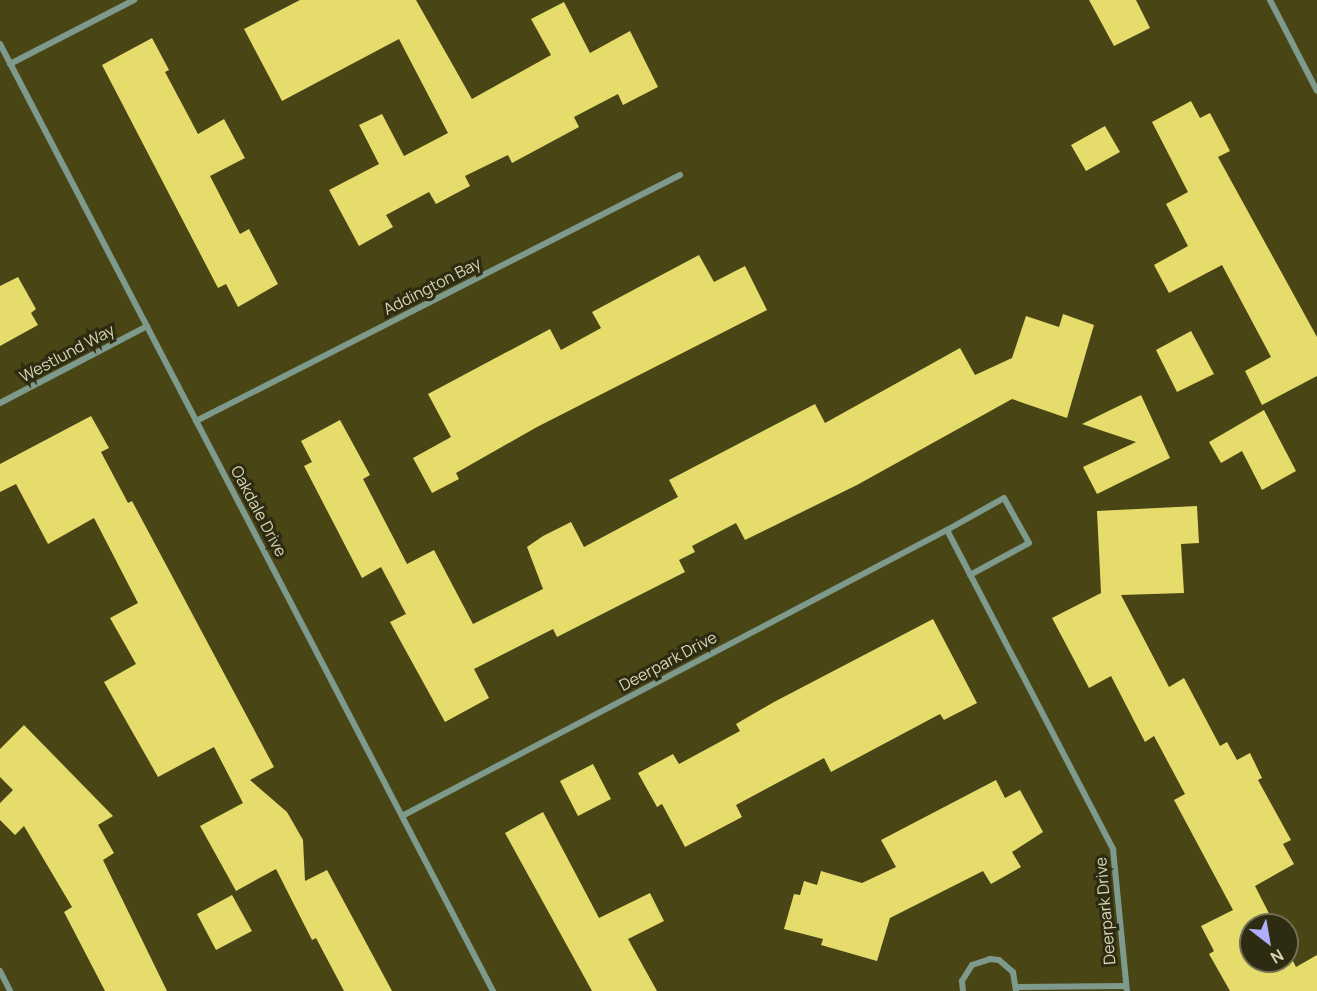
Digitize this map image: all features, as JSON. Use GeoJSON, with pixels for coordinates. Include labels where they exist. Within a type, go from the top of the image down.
{"type":"FeatureCollection","features":[{"type":"Feature","properties":{"kind":"street"},"geometry":{"type":"LineString","coordinates":[[10,64],[134,0]]}},
{"type":"Feature","properties":{"kind":"street"},"geometry":{"type":"LineString","coordinates":[[1270,0],[1317,91]]}},
{"type":"Feature","properties":{"kind":"street","name":"Oakdale Drive"},"geometry":{"type":"LineString","coordinates":[[0,44],[493,991]]}},
{"type":"Feature","properties":{"kind":"street","name":"Addington Bay"},"geometry":{"type":"LineString","coordinates":[[196,421],[680,175]]}},
{"type":"Feature","properties":{"kind":"street","name":"Westlund Way"},"geometry":{"type":"LineString","coordinates":[[0,403],[147,326]]}},
{"type":"Feature","properties":{"kind":"street","name":"Deerpark Drive"},"geometry":{"type":"LineString","coordinates":[[402,816],[1004,498],[1029,543],[970,575]]}},
{"type":"Feature","properties":{"kind":"street","name":"Deerpark Drive"},"geometry":{"type":"LineString","coordinates":[[947,530],[1113,849],[1126,989]]}},
{"type":"Feature","properties":{"kind":"street"},"geometry":{"type":"LineString","coordinates":[[963,991],[962,981],[972,965],[990,959],[1008,965],[1016,989],[1126,989]]}},
{"type":"Feature","properties":{"kind":"street"},"geometry":{"type":"LineString","coordinates":[[0,971],[10,991]]}},
{"type":"Feature","properties":{"kind":"building"},"geometry":{"type":"Polygon","coordinates":[[[300,0],[416,0],[472,99],[551,55],[531,19],[564,2],[590,53],[630,31],[658,87],[623,105],[618,94],[574,117],[579,127],[512,163],[508,155],[465,176],[470,186],[436,204],[429,192],[386,215],[393,227],[359,246],[329,190],[379,164],[359,125],[382,114],[404,156],[448,133],[399,39],[282,101],[244,29],[300,0]]]}},
{"type":"Feature","properties":{"kind":"building"},"geometry":{"type":"Polygon","coordinates":[[[1089,0],[1136,0],[1150,28],[1114,46],[1089,0]]]}},
{"type":"Feature","properties":{"kind":"building"},"geometry":{"type":"Polygon","coordinates":[[[152,38],[169,70],[165,72],[198,134],[224,119],[245,158],[210,176],[240,234],[249,229],[278,284],[238,307],[226,284],[218,288],[102,65],[152,38]]]}},
{"type":"Feature","properties":{"kind":"building"},"geometry":{"type":"Polygon","coordinates":[[[1191,101],[1200,118],[1210,113],[1230,151],[1218,157],[1317,337],[1317,376],[1262,405],[1245,371],[1271,357],[1222,265],[1169,293],[1154,265],[1188,246],[1166,204],[1188,192],[1152,122],[1191,101]]]}},
{"type":"Feature","properties":{"kind":"building"},"geometry":{"type":"Polygon","coordinates":[[[1105,126],[1120,152],[1086,171],[1071,145],[1105,126]]]}},
{"type":"Feature","properties":{"kind":"building"},"geometry":{"type":"Polygon","coordinates":[[[699,255],[714,282],[745,266],[767,310],[537,427],[456,473],[459,479],[432,493],[413,458],[451,437],[428,394],[550,329],[561,350],[601,328],[592,312],[699,255]]]}},
{"type":"Feature","properties":{"kind":"building"},"geometry":{"type":"Polygon","coordinates":[[[18,277],[36,309],[31,313],[38,325],[0,346],[0,286],[18,277]]]}},
{"type":"Feature","properties":{"kind":"building"},"geometry":{"type":"Polygon","coordinates":[[[1063,314],[1094,325],[1067,418],[1012,399],[857,485],[745,540],[736,523],[692,546],[695,552],[679,560],[685,572],[557,637],[553,629],[474,669],[489,698],[445,722],[390,622],[406,614],[381,567],[362,578],[304,466],[312,462],[301,441],[340,420],[370,475],[363,479],[407,564],[434,550],[473,624],[543,589],[527,547],[543,536],[571,522],[584,547],[678,497],[669,480],[815,404],[825,423],[960,348],[975,375],[1012,358],[1026,316],[1059,327],[1063,314]]]}},
{"type":"Feature","properties":{"kind":"building"},"geometry":{"type":"Polygon","coordinates":[[[1191,331],[1214,374],[1177,392],[1156,350],[1191,331]]]}},
{"type":"Feature","properties":{"kind":"building"},"geometry":{"type":"Polygon","coordinates":[[[1141,395],[1170,458],[1097,494],[1083,467],[1136,442],[1082,424],[1141,395]]]}},
{"type":"Feature","properties":{"kind":"building"},"geometry":{"type":"Polygon","coordinates":[[[1264,410],[1296,471],[1262,490],[1242,451],[1221,463],[1209,442],[1264,410]]]}},
{"type":"Feature","properties":{"kind":"building"},"geometry":{"type":"Polygon","coordinates":[[[91,416],[109,448],[101,452],[128,503],[132,501],[274,767],[250,780],[287,812],[303,840],[305,881],[327,870],[392,991],[344,991],[316,938],[312,940],[276,869],[236,891],[200,826],[243,803],[214,747],[158,777],[104,682],[136,664],[110,618],[138,603],[94,518],[48,544],[16,484],[0,492],[0,464],[91,416]]]}},
{"type":"Feature","properties":{"kind":"building"},"geometry":{"type":"Polygon","coordinates":[[[1197,506],[1199,543],[1181,544],[1184,593],[1121,595],[1169,687],[1184,678],[1220,746],[1227,742],[1237,760],[1250,753],[1262,778],[1258,780],[1291,840],[1283,844],[1294,864],[1255,886],[1269,913],[1239,913],[1239,973],[1299,973],[1299,965],[1317,955],[1317,991],[1230,991],[1209,954],[1214,951],[1201,926],[1233,910],[1174,800],[1185,794],[1154,736],[1145,742],[1111,676],[1089,688],[1052,618],[1101,593],[1097,511],[1197,506]]]}},
{"type":"Feature","properties":{"kind":"building"},"geometry":{"type":"Polygon","coordinates":[[[933,619],[977,703],[944,720],[940,714],[831,772],[824,758],[736,805],[742,817],[685,847],[662,804],[657,807],[638,773],[673,754],[679,764],[740,731],[736,724],[774,702],[933,619]]]}},
{"type":"Feature","properties":{"kind":"building"},"geometry":{"type":"Polygon","coordinates":[[[24,725],[113,816],[98,825],[114,853],[103,860],[167,991],[105,991],[64,912],[72,907],[24,826],[15,835],[0,820],[0,803],[13,790],[0,777],[0,749],[24,725]]]}},
{"type":"Feature","properties":{"kind":"building"},"geometry":{"type":"Polygon","coordinates":[[[593,764],[611,799],[578,816],[560,781],[593,764]]]}},
{"type":"Feature","properties":{"kind":"building"},"geometry":{"type":"Polygon","coordinates":[[[996,780],[1005,798],[1020,790],[1043,832],[1012,852],[1021,867],[991,884],[983,871],[890,918],[877,961],[821,945],[823,939],[784,929],[794,894],[800,895],[804,881],[817,885],[821,871],[862,883],[896,867],[881,840],[996,780]]]}},
{"type":"Feature","properties":{"kind":"building"},"geometry":{"type":"Polygon","coordinates":[[[543,812],[599,918],[650,893],[664,921],[628,939],[657,991],[592,991],[505,833],[543,812]]]}},
{"type":"Feature","properties":{"kind":"building"},"geometry":{"type":"Polygon","coordinates":[[[232,895],[252,931],[216,950],[197,914],[232,895]]]}}]}
